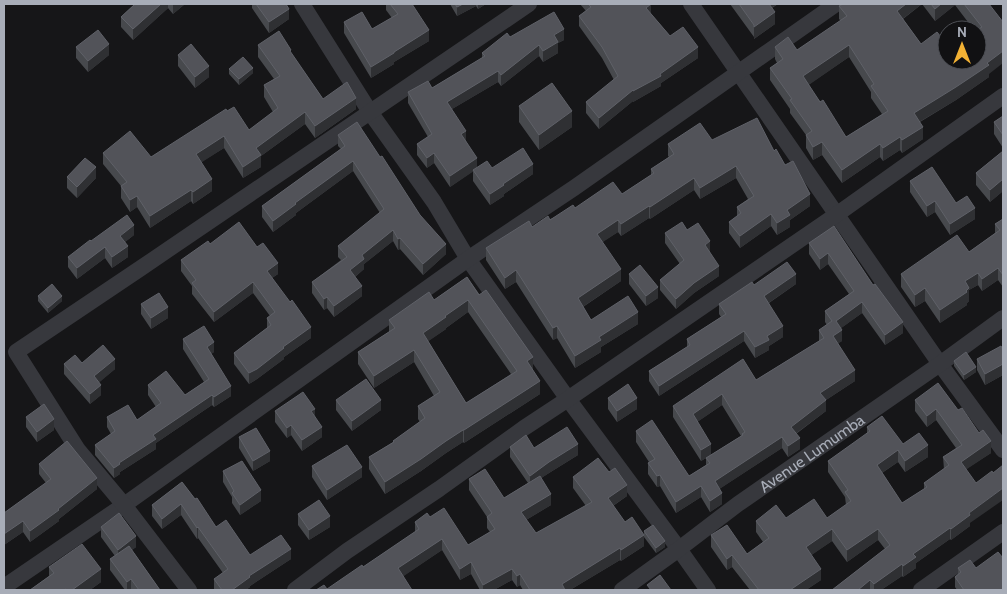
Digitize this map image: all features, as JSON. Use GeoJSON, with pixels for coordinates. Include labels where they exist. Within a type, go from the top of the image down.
{"type":"FeatureCollection","features":[{"type":"Feature","properties":{"kind":"street"},"geometry":{"type":"LineString","coordinates":[[302,4],[370,112],[434,202],[468,259],[568,400],[708,590]]}},
{"type":"Feature","properties":{"kind":"street"},"geometry":{"type":"LineString","coordinates":[[189,590],[124,505],[78,450],[16,352],[529,4]]}},
{"type":"Feature","properties":{"kind":"street"},"geometry":{"type":"LineString","coordinates":[[690,4],[940,364],[1003,450]]}},
{"type":"Feature","properties":{"kind":"street"},"geometry":{"type":"LineString","coordinates":[[4,587],[124,505],[468,259],[574,188],[836,4]]}},
{"type":"Feature","properties":{"kind":"street"},"geometry":{"type":"LineString","coordinates":[[295,590],[347,551],[836,215],[1003,96]]}},
{"type":"Feature","properties":{"kind":"street","name":"Avenue Lumumba"},"geometry":{"type":"LineString","coordinates":[[622,590],[738,504],[1003,318]]}},
{"type":"Feature","properties":{"kind":"street"},"geometry":{"type":"LineString","coordinates":[[921,590],[1003,532]]}},
{"type":"Feature","properties":{"kind":"building"},"geometry":{"type":"Polygon","coordinates":[[[135,4],[161,4],[133,29],[121,17],[135,4]]]}},
{"type":"Feature","properties":{"kind":"building"},"geometry":{"type":"Polygon","coordinates":[[[256,4],[286,4],[289,9],[269,22],[256,4]]]}},
{"type":"Feature","properties":{"kind":"building"},"geometry":{"type":"Polygon","coordinates":[[[390,4],[412,4],[429,30],[371,67],[344,22],[362,12],[372,29],[398,14],[390,4]]]}},
{"type":"Feature","properties":{"kind":"building"},"geometry":{"type":"Polygon","coordinates":[[[588,4],[651,4],[646,8],[670,36],[683,27],[698,47],[660,74],[661,76],[633,90],[599,118],[586,102],[618,76],[602,47],[579,16],[591,7],[588,4]]]}},
{"type":"Feature","properties":{"kind":"building"},"geometry":{"type":"Polygon","coordinates":[[[739,4],[769,4],[775,12],[754,27],[739,4]]]}},
{"type":"Feature","properties":{"kind":"building"},"geometry":{"type":"Polygon","coordinates":[[[843,4],[906,4],[897,11],[921,44],[937,32],[937,70],[982,70],[914,113],[923,127],[902,140],[900,137],[883,148],[880,144],[842,170],[822,142],[813,147],[806,135],[812,131],[770,68],[783,59],[775,47],[788,37],[797,50],[847,16],[839,6],[843,4]],[[849,45],[803,76],[820,102],[823,100],[846,137],[888,111],[871,86],[874,84],[849,45]]]}},
{"type":"Feature","properties":{"kind":"building"},"geometry":{"type":"Polygon","coordinates":[[[931,4],[941,4],[935,9],[931,4]]]}},
{"type":"Feature","properties":{"kind":"building"},"geometry":{"type":"Polygon","coordinates":[[[964,4],[989,4],[1003,22],[1003,51],[987,63],[987,20],[977,20],[964,4]]]}},
{"type":"Feature","properties":{"kind":"building"},"geometry":{"type":"Polygon","coordinates":[[[554,12],[564,29],[554,35],[558,42],[543,51],[539,45],[501,75],[498,71],[447,102],[466,131],[461,134],[477,158],[450,176],[434,153],[427,158],[417,144],[432,134],[408,92],[428,81],[432,88],[485,56],[482,53],[507,33],[510,37],[554,12]]]}},
{"type":"Feature","properties":{"kind":"building"},"geometry":{"type":"Polygon","coordinates":[[[98,30],[109,44],[88,61],[76,47],[98,30]]]}},
{"type":"Feature","properties":{"kind":"building"},"geometry":{"type":"Polygon","coordinates":[[[279,31],[290,51],[323,99],[347,82],[356,98],[315,126],[305,112],[256,148],[261,155],[243,167],[224,136],[196,154],[212,179],[150,216],[137,196],[130,200],[121,186],[127,182],[103,153],[130,131],[151,157],[226,109],[227,111],[234,107],[249,130],[278,108],[264,85],[280,76],[258,45],[279,31]]]}},
{"type":"Feature","properties":{"kind":"building"},"geometry":{"type":"Polygon","coordinates":[[[191,44],[209,66],[195,77],[178,55],[191,44]]]}},
{"type":"Feature","properties":{"kind":"building"},"geometry":{"type":"Polygon","coordinates":[[[243,57],[253,68],[239,79],[229,69],[243,57]]]}},
{"type":"Feature","properties":{"kind":"building"},"geometry":{"type":"Polygon","coordinates":[[[552,83],[572,111],[539,135],[519,106],[552,83]]]}},
{"type":"Feature","properties":{"kind":"building"},"geometry":{"type":"Polygon","coordinates":[[[1003,116],[1003,135],[994,122],[1003,116]]]}},
{"type":"Feature","properties":{"kind":"building"},"geometry":{"type":"Polygon","coordinates":[[[757,118],[774,151],[776,149],[785,165],[793,161],[810,194],[787,210],[790,215],[777,223],[771,214],[740,236],[729,222],[741,213],[737,207],[754,196],[736,166],[700,188],[694,178],[621,224],[618,220],[597,234],[621,269],[578,298],[591,320],[628,296],[638,312],[599,337],[601,340],[575,356],[557,326],[553,328],[516,270],[505,278],[486,248],[529,221],[532,227],[548,216],[550,220],[573,205],[575,208],[613,182],[622,194],[654,173],[651,169],[674,154],[668,144],[700,123],[712,140],[757,118]]]}},
{"type":"Feature","properties":{"kind":"building"},"geometry":{"type":"Polygon","coordinates":[[[357,122],[380,157],[382,156],[420,215],[446,244],[423,264],[400,238],[398,239],[393,230],[362,255],[364,259],[350,270],[362,286],[334,306],[327,297],[324,299],[312,282],[347,257],[338,246],[384,209],[353,161],[273,221],[262,206],[345,146],[338,135],[357,122]]]}},
{"type":"Feature","properties":{"kind":"building"},"geometry":{"type":"Polygon","coordinates":[[[523,148],[533,164],[490,194],[473,170],[487,161],[492,168],[523,148]]]}},
{"type":"Feature","properties":{"kind":"building"},"geometry":{"type":"Polygon","coordinates":[[[1003,151],[1003,179],[990,190],[976,173],[1003,151]]]}},
{"type":"Feature","properties":{"kind":"building"},"geometry":{"type":"Polygon","coordinates":[[[85,158],[96,167],[77,187],[67,177],[85,158]]]}},
{"type":"Feature","properties":{"kind":"building"},"geometry":{"type":"Polygon","coordinates":[[[932,167],[956,203],[967,196],[975,208],[950,224],[935,201],[927,206],[910,181],[932,167]]]}},
{"type":"Feature","properties":{"kind":"building"},"geometry":{"type":"Polygon","coordinates":[[[127,215],[134,225],[120,236],[128,246],[112,257],[105,247],[77,268],[68,257],[127,215]]]}},
{"type":"Feature","properties":{"kind":"building"},"geometry":{"type":"Polygon","coordinates":[[[1003,219],[1003,275],[998,268],[982,279],[978,273],[965,281],[969,288],[967,292],[940,310],[925,288],[915,295],[901,274],[957,235],[969,252],[1000,230],[995,224],[1003,219]]]}},
{"type":"Feature","properties":{"kind":"building"},"geometry":{"type":"Polygon","coordinates":[[[239,222],[257,247],[263,243],[278,263],[267,271],[290,302],[292,300],[311,327],[257,369],[249,373],[234,353],[271,325],[267,318],[275,312],[253,282],[214,312],[192,283],[196,280],[181,260],[208,241],[210,244],[239,222]]]}},
{"type":"Feature","properties":{"kind":"building"},"geometry":{"type":"Polygon","coordinates":[[[682,222],[687,230],[698,223],[710,241],[705,245],[719,266],[694,283],[676,299],[660,280],[684,260],[665,233],[682,222]]]}},
{"type":"Feature","properties":{"kind":"building"},"geometry":{"type":"Polygon","coordinates":[[[834,226],[873,285],[875,284],[903,322],[885,335],[862,302],[836,321],[842,330],[833,336],[855,370],[820,393],[826,400],[791,427],[800,438],[788,446],[782,437],[715,481],[722,493],[710,501],[701,486],[676,502],[660,475],[657,476],[648,463],[655,459],[636,431],[652,420],[689,476],[710,463],[706,458],[743,435],[745,432],[722,394],[693,414],[711,444],[701,450],[673,406],[743,359],[756,380],[824,338],[819,330],[832,321],[825,311],[854,291],[828,253],[820,259],[809,243],[834,226]]]}},
{"type":"Feature","properties":{"kind":"building"},"geometry":{"type":"Polygon","coordinates":[[[787,262],[796,274],[764,296],[783,326],[767,336],[769,340],[755,347],[744,331],[659,386],[649,371],[690,345],[687,339],[726,314],[719,304],[752,282],[754,285],[787,262]]]}},
{"type":"Feature","properties":{"kind":"building"},"geometry":{"type":"Polygon","coordinates":[[[640,265],[658,287],[646,296],[629,274],[640,265]]]}},
{"type":"Feature","properties":{"kind":"building"},"geometry":{"type":"Polygon","coordinates":[[[467,277],[479,295],[486,290],[533,357],[527,361],[540,381],[385,482],[369,457],[394,442],[425,418],[418,406],[440,392],[414,350],[374,376],[358,352],[395,328],[389,320],[429,292],[434,300],[467,277]],[[468,300],[423,333],[466,403],[517,371],[468,300]]]}},
{"type":"Feature","properties":{"kind":"building"},"geometry":{"type":"Polygon","coordinates":[[[52,284],[62,296],[48,308],[38,296],[52,284]]]}},
{"type":"Feature","properties":{"kind":"building"},"geometry":{"type":"Polygon","coordinates":[[[159,293],[168,307],[151,318],[141,304],[159,293]]]}},
{"type":"Feature","properties":{"kind":"building"},"geometry":{"type":"Polygon","coordinates":[[[204,326],[214,342],[207,347],[231,386],[214,397],[212,395],[153,435],[156,439],[114,468],[95,445],[115,431],[107,417],[128,405],[137,420],[161,403],[148,385],[166,371],[185,395],[209,379],[183,339],[204,326]]]}},
{"type":"Feature","properties":{"kind":"building"},"geometry":{"type":"Polygon","coordinates":[[[103,345],[115,359],[94,376],[101,385],[90,394],[64,364],[75,355],[82,363],[103,345]]]}},
{"type":"Feature","properties":{"kind":"building"},"geometry":{"type":"Polygon","coordinates":[[[1001,346],[1003,350],[1003,364],[985,374],[977,359],[1001,346]]]}},
{"type":"Feature","properties":{"kind":"building"},"geometry":{"type":"Polygon","coordinates":[[[966,352],[976,367],[964,375],[954,361],[966,352]]]}},
{"type":"Feature","properties":{"kind":"building"},"geometry":{"type":"Polygon","coordinates":[[[366,379],[381,400],[352,421],[336,400],[366,379]]]}},
{"type":"Feature","properties":{"kind":"building"},"geometry":{"type":"Polygon","coordinates":[[[938,383],[958,410],[962,408],[979,433],[983,430],[991,441],[961,462],[976,483],[1003,465],[1003,488],[951,529],[913,554],[916,557],[903,566],[902,564],[874,584],[870,580],[858,590],[832,590],[890,545],[878,529],[847,550],[832,529],[806,547],[821,569],[790,590],[759,590],[732,555],[727,559],[711,535],[727,525],[747,554],[769,538],[756,521],[776,505],[786,518],[814,499],[827,518],[851,501],[845,492],[848,490],[828,461],[870,431],[867,427],[882,416],[903,444],[919,433],[928,445],[905,461],[898,450],[877,465],[902,503],[927,487],[924,483],[949,465],[943,457],[962,445],[936,409],[927,416],[915,400],[938,383]]]}},
{"type":"Feature","properties":{"kind":"building"},"geometry":{"type":"Polygon","coordinates":[[[628,384],[637,398],[617,411],[608,398],[628,384]]]}},
{"type":"Feature","properties":{"kind":"building"},"geometry":{"type":"Polygon","coordinates":[[[303,392],[315,409],[311,411],[322,427],[302,440],[291,425],[287,428],[275,411],[303,392]]]}},
{"type":"Feature","properties":{"kind":"building"},"geometry":{"type":"Polygon","coordinates":[[[44,404],[54,419],[37,432],[26,417],[44,404]]]}},
{"type":"Feature","properties":{"kind":"building"},"geometry":{"type":"Polygon","coordinates":[[[567,427],[578,444],[530,476],[510,447],[526,435],[534,448],[567,427]]]}},
{"type":"Feature","properties":{"kind":"building"},"geometry":{"type":"Polygon","coordinates":[[[256,428],[270,451],[253,461],[239,437],[256,428]]]}},
{"type":"Feature","properties":{"kind":"building"},"geometry":{"type":"Polygon","coordinates":[[[67,441],[97,478],[59,510],[30,531],[23,521],[4,534],[4,513],[51,479],[39,464],[67,441]]]}},
{"type":"Feature","properties":{"kind":"building"},"geometry":{"type":"Polygon","coordinates":[[[347,445],[362,467],[327,490],[312,466],[347,445]]]}},
{"type":"Feature","properties":{"kind":"building"},"geometry":{"type":"Polygon","coordinates":[[[598,458],[609,472],[615,468],[627,485],[608,498],[625,522],[632,517],[644,535],[562,584],[565,590],[530,590],[520,574],[517,576],[512,569],[483,585],[471,562],[460,569],[442,539],[398,568],[412,590],[316,590],[324,585],[327,589],[419,529],[415,522],[427,513],[430,517],[444,508],[468,545],[495,529],[487,517],[492,513],[469,479],[485,469],[504,498],[540,476],[551,494],[521,512],[536,533],[592,502],[573,477],[598,458]]]}},
{"type":"Feature","properties":{"kind":"building"},"geometry":{"type":"Polygon","coordinates":[[[242,461],[261,490],[240,505],[232,493],[234,491],[223,471],[242,461]]]}},
{"type":"Feature","properties":{"kind":"building"},"geometry":{"type":"Polygon","coordinates":[[[182,482],[195,499],[197,498],[216,527],[226,520],[250,555],[281,535],[291,549],[249,576],[232,590],[222,590],[214,579],[228,569],[181,504],[162,519],[152,505],[182,482]]]}},
{"type":"Feature","properties":{"kind":"building"},"geometry":{"type":"Polygon","coordinates":[[[319,500],[330,516],[309,530],[298,514],[319,500]]]}},
{"type":"Feature","properties":{"kind":"building"},"geometry":{"type":"Polygon","coordinates":[[[119,513],[136,536],[118,550],[101,527],[119,513]]]}},
{"type":"Feature","properties":{"kind":"building"},"geometry":{"type":"Polygon","coordinates":[[[653,525],[665,541],[656,548],[644,531],[653,525]]]}},
{"type":"Feature","properties":{"kind":"building"},"geometry":{"type":"Polygon","coordinates":[[[82,544],[101,569],[72,590],[30,590],[54,573],[49,567],[82,544]]]}},
{"type":"Feature","properties":{"kind":"building"},"geometry":{"type":"Polygon","coordinates":[[[129,546],[160,590],[139,590],[131,579],[127,582],[110,559],[129,546]]]}},
{"type":"Feature","properties":{"kind":"building"},"geometry":{"type":"Polygon","coordinates":[[[998,552],[1003,558],[1003,590],[964,590],[955,577],[961,572],[958,568],[970,560],[976,568],[998,552]]]}},
{"type":"Feature","properties":{"kind":"building"},"geometry":{"type":"Polygon","coordinates":[[[660,575],[671,590],[651,590],[647,585],[660,575]]]}}]}
